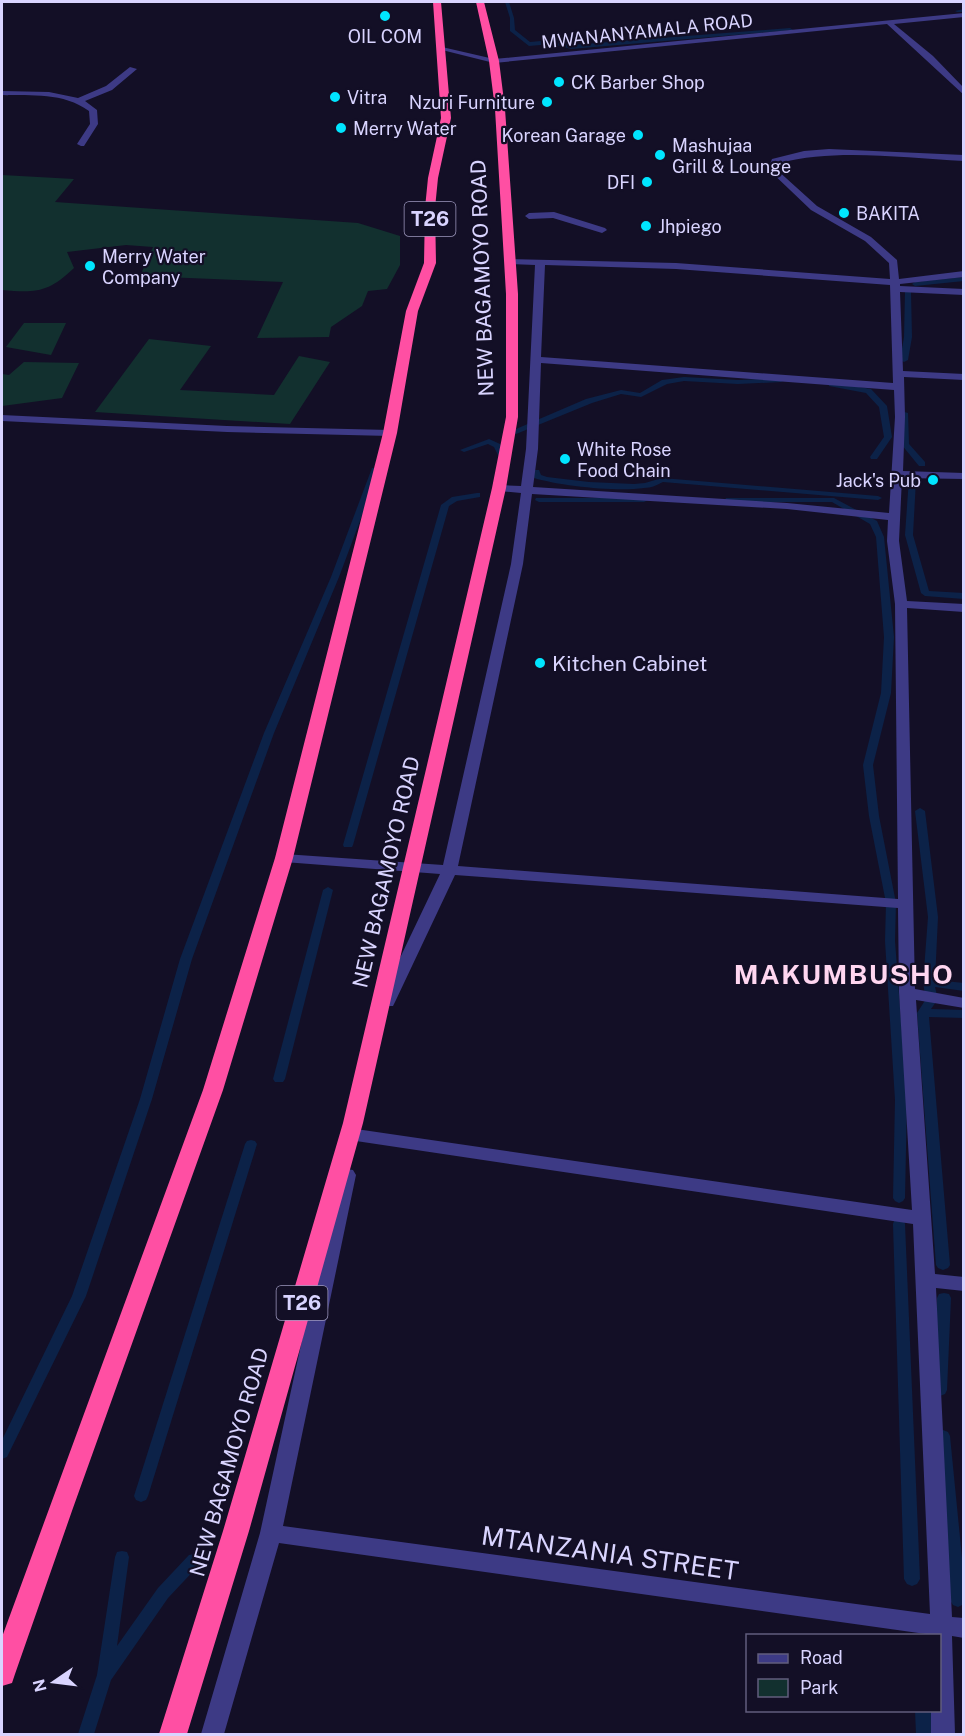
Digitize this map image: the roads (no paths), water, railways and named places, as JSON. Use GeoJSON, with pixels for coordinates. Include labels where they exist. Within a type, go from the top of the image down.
{"type":"FeatureCollection","features":[{"type":"Feature","properties":{"kind":"highway","name":"NEW BAGAMOYO ROAD"},"geometry":{"type":"LineString","coordinates":[[2,1674],[60,1508],[213,1090],[285,858],[390,433],[412,311],[430,263],[430,208],[433,178],[446,118],[437,2]]}},
{"type":"Feature","properties":{"kind":"highway","name":"NEW BAGAMOYO ROAD"},"geometry":{"type":"LineString","coordinates":[[173,1734],[236,1532],[353,1123],[499,488],[512,417],[510,261],[500,109],[494,61],[480,2]]}},
{"type":"Feature","properties":{"kind":"street","name":"MWANANYAMALA ROAD"},"geometry":{"type":"LineString","coordinates":[[442,50],[494,61],[650,48],[702,42],[708,39],[963,15]]}},
{"type":"Feature","properties":{"kind":"street"},"geometry":{"type":"LineString","coordinates":[[886,21],[930,58],[963,93]]}},
{"type":"Feature","properties":{"kind":"street"},"geometry":{"type":"LineString","coordinates":[[78,101],[109,88],[133,69]]}},
{"type":"Feature","properties":{"kind":"street"},"geometry":{"type":"LineString","coordinates":[[2,93],[41,94],[85,102],[93,110],[94,124],[81,144]]}},
{"type":"Feature","properties":{"kind":"street"},"geometry":{"type":"LineString","coordinates":[[943,1734],[941,1626],[926,1280],[907,992],[901,604],[893,541],[898,474],[898,374],[894,262],[880,248],[814,208],[772,169],[772,164],[782,158],[829,152],[963,158]]}},
{"type":"Feature","properties":{"kind":"street"},"geometry":{"type":"LineString","coordinates":[[529,216],[554,215],[602,230]]}},
{"type":"Feature","properties":{"kind":"street"},"geometry":{"type":"LineString","coordinates":[[510,261],[676,266],[963,292]]}},
{"type":"Feature","properties":{"kind":"street"},"geometry":{"type":"LineString","coordinates":[[212,1734],[271,1533],[356,1135],[389,996],[449,871],[517,564],[532,449],[540,262]]}},
{"type":"Feature","properties":{"kind":"street"},"geometry":{"type":"LineString","coordinates":[[896,285],[963,274]]}},
{"type":"Feature","properties":{"kind":"street"},"geometry":{"type":"LineString","coordinates":[[537,360],[898,387]]}},
{"type":"Feature","properties":{"kind":"street"},"geometry":{"type":"LineString","coordinates":[[898,374],[963,377]]}},
{"type":"Feature","properties":{"kind":"street"},"geometry":{"type":"LineString","coordinates":[[2,418],[227,429],[390,433]]}},
{"type":"Feature","properties":{"kind":"street"},"geometry":{"type":"LineString","coordinates":[[898,474],[963,476]]}},
{"type":"Feature","properties":{"kind":"street"},"geometry":{"type":"LineString","coordinates":[[499,488],[787,506],[894,517]]}},
{"type":"Feature","properties":{"kind":"street"},"geometry":{"type":"LineString","coordinates":[[901,604],[963,608]]}},
{"type":"Feature","properties":{"kind":"street"},"geometry":{"type":"LineString","coordinates":[[285,858],[906,904]]}},
{"type":"Feature","properties":{"kind":"street"},"geometry":{"type":"LineString","coordinates":[[907,992],[932,999],[963,1003]]}},
{"type":"Feature","properties":{"kind":"street"},"geometry":{"type":"LineString","coordinates":[[356,1135],[921,1218]]}},
{"type":"Feature","properties":{"kind":"street"},"geometry":{"type":"LineString","coordinates":[[926,1280],[963,1284]]}},
{"type":"Feature","properties":{"kind":"street","name":"MTANZANIA STREET"},"geometry":{"type":"LineString","coordinates":[[271,1533],[963,1628]]}},
{"type":"Feature","properties":{"kind":"waterway"},"geometry":{"type":"LineString","coordinates":[[507,2],[513,31],[529,44],[552,42],[571,47],[790,30]]}},
{"type":"Feature","properties":{"kind":"waterway"},"geometry":{"type":"LineString","coordinates":[[957,11],[964,10]]}},
{"type":"Feature","properties":{"kind":"waterway"},"geometry":{"type":"LineString","coordinates":[[915,284],[964,279]]}},
{"type":"Feature","properties":{"kind":"waterway"},"geometry":{"type":"LineString","coordinates":[[904,360],[908,337],[908,292]]}},
{"type":"Feature","properties":{"kind":"waterway"},"geometry":{"type":"LineString","coordinates":[[513,432],[589,401],[621,392],[641,395],[665,382],[684,379],[738,382],[781,380]]}},
{"type":"Feature","properties":{"kind":"waterway"},"geometry":{"type":"LineString","coordinates":[[832,384],[868,391],[883,406],[888,437],[874,457]]}},
{"type":"Feature","properties":{"kind":"waterway"},"geometry":{"type":"LineString","coordinates":[[904,413],[905,444],[922,464]]}},
{"type":"Feature","properties":{"kind":"waterway"},"geometry":{"type":"LineString","coordinates":[[464,450],[489,441],[497,446],[502,455]]}},
{"type":"Feature","properties":{"kind":"waterway"},"geometry":{"type":"LineString","coordinates":[[2,1453],[79,1296],[146,1099],[186,959],[269,733],[335,577],[375,470]]}},
{"type":"Feature","properties":{"kind":"waterway"},"geometry":{"type":"LineString","coordinates":[[536,472],[537,476],[546,479],[589,484],[644,486],[662,480],[878,498]]}},
{"type":"Feature","properties":{"kind":"waterway"},"geometry":{"type":"LineString","coordinates":[[912,480],[909,535],[925,593],[964,596]]}},
{"type":"Feature","properties":{"kind":"waterway"},"geometry":{"type":"LineString","coordinates":[[348,845],[445,505],[455,499],[477,495]]}},
{"type":"Feature","properties":{"kind":"waterway"},"geometry":{"type":"LineString","coordinates":[[539,500],[644,500]]}},
{"type":"Feature","properties":{"kind":"waterway"},"geometry":{"type":"LineString","coordinates":[[729,500],[834,500],[874,523],[880,537],[889,637],[886,693],[868,765],[874,816],[891,903],[890,941],[901,1100],[899,1198]]}},
{"type":"Feature","properties":{"kind":"waterway"},"geometry":{"type":"LineString","coordinates":[[920,811],[933,917],[929,983]]}},
{"type":"Feature","properties":{"kind":"waterway"},"geometry":{"type":"LineString","coordinates":[[279,1079],[328,890]]}},
{"type":"Feature","properties":{"kind":"waterway"},"geometry":{"type":"LineString","coordinates":[[923,1013],[932,999],[929,983]]}},
{"type":"Feature","properties":{"kind":"waterway"},"geometry":{"type":"LineString","coordinates":[[929,983],[964,987]]}},
{"type":"Feature","properties":{"kind":"waterway"},"geometry":{"type":"LineString","coordinates":[[923,1013],[964,1014]]}},
{"type":"Feature","properties":{"kind":"waterway"},"geometry":{"type":"LineString","coordinates":[[923,1013],[943,1265]]}},
{"type":"Feature","properties":{"kind":"waterway"},"geometry":{"type":"LineString","coordinates":[[141,1496],[251,1144]]}},
{"type":"Feature","properties":{"kind":"waterway"},"geometry":{"type":"LineString","coordinates":[[899,1224],[912,1579]]}},
{"type":"Feature","properties":{"kind":"waterway"},"geometry":{"type":"LineString","coordinates":[[940,1390],[944,1298]]}},
{"type":"Feature","properties":{"kind":"waterway"},"geometry":{"type":"LineString","coordinates":[[943,1436],[958,1600]]}},
{"type":"Feature","properties":{"kind":"waterway"},"geometry":{"type":"LineString","coordinates":[[105,1675],[122,1557]]}},
{"type":"Feature","properties":{"kind":"waterway"},"geometry":{"type":"LineString","coordinates":[[86,1734],[104,1677],[163,1593],[194,1560]]}},
{"type":"Feature","properties":{"kind":"waterway"},"geometry":{"type":"LineString","coordinates":[[923,1712],[924,1734]]}},
{"type":"Feature","properties":{"kind":"place","name":"OIL COM"},"geometry":{"type":"Point","coordinates":[385,16]}},
{"type":"Feature","properties":{"kind":"place","name":"CK Barber Shop"},"geometry":{"type":"Point","coordinates":[559,82]}},
{"type":"Feature","properties":{"kind":"place","name":"Vitra"},"geometry":{"type":"Point","coordinates":[335,97]}},
{"type":"Feature","properties":{"kind":"place","name":"Nzuri Furniture"},"geometry":{"type":"Point","coordinates":[547,102]}},
{"type":"Feature","properties":{"kind":"place","name":"Merry Water"},"geometry":{"type":"Point","coordinates":[341,128]}},
{"type":"Feature","properties":{"kind":"place","name":"Korean Garage"},"geometry":{"type":"Point","coordinates":[638,135]}},
{"type":"Feature","properties":{"kind":"place","name":"Mashujaa Grill & Lounge"},"geometry":{"type":"Point","coordinates":[660,155]}},
{"type":"Feature","properties":{"kind":"place","name":"DFI"},"geometry":{"type":"Point","coordinates":[647,182]}},
{"type":"Feature","properties":{"kind":"place","name":"BAKITA"},"geometry":{"type":"Point","coordinates":[844,213]}},
{"type":"Feature","properties":{"kind":"place","name":"Jhpiego"},"geometry":{"type":"Point","coordinates":[646,226]}},
{"type":"Feature","properties":{"kind":"place","name":"Merry Water Company"},"geometry":{"type":"Point","coordinates":[90,266]}},
{"type":"Feature","properties":{"kind":"place","name":"White Rose Food Chain"},"geometry":{"type":"Point","coordinates":[565,459]}},
{"type":"Feature","properties":{"kind":"place","name":"Jack's Pub"},"geometry":{"type":"Point","coordinates":[933,480]}},
{"type":"Feature","properties":{"kind":"place","name":"Kitchen Cabinet"},"geometry":{"type":"Point","coordinates":[540,663]}},
{"type":"Feature","properties":{"kind":"district","name":"MAKUMBUSHO"},"geometry":{"type":"Point","coordinates":[844,974]}}]}
